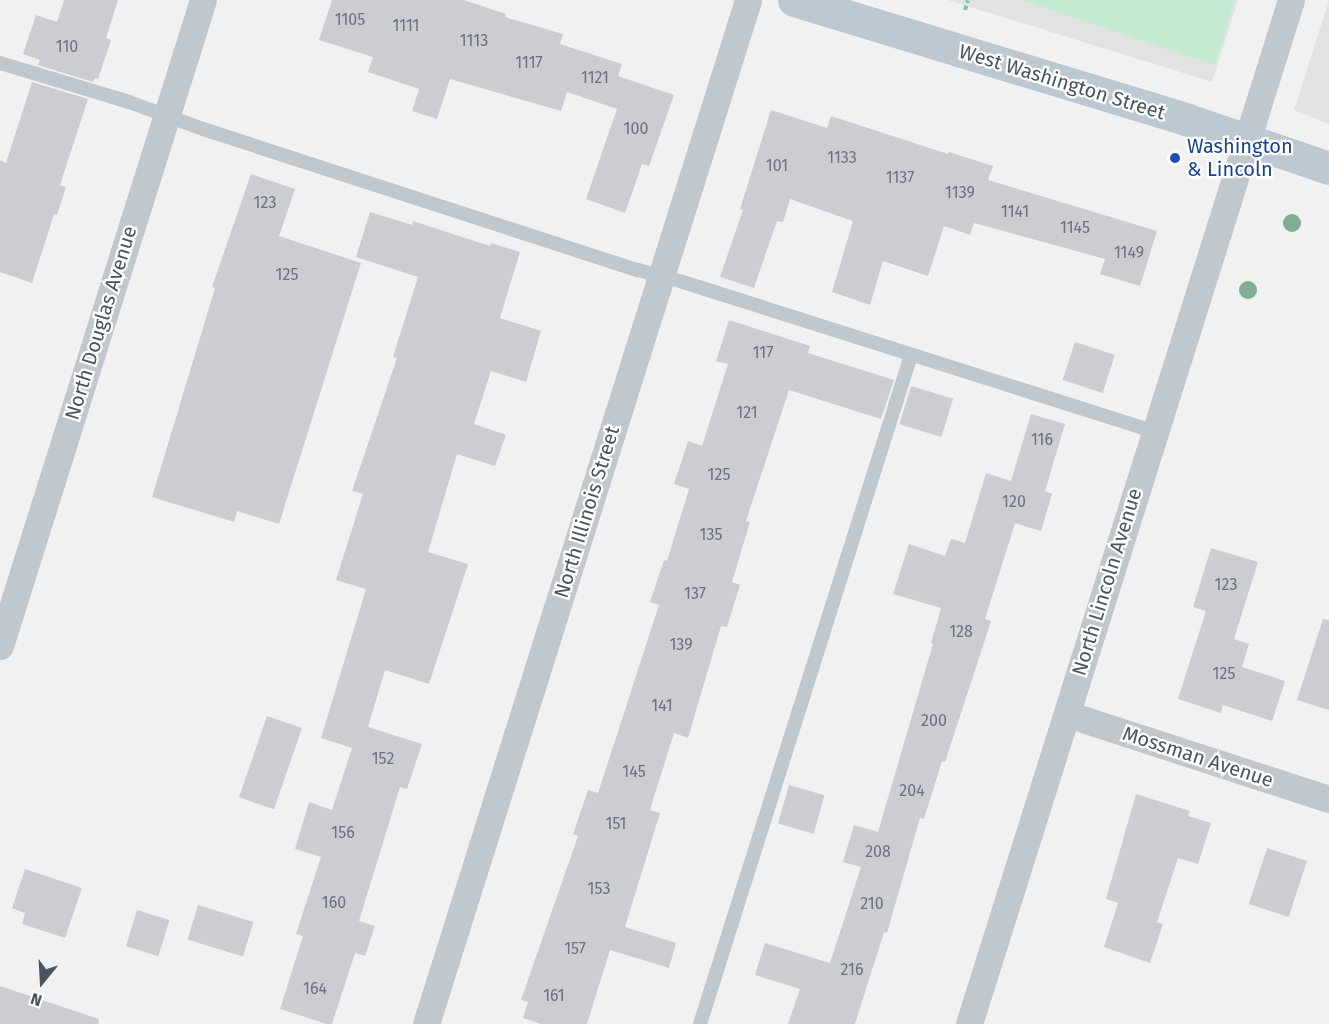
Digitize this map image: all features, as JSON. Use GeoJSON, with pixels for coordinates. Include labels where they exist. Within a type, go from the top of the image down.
{"type":"FeatureCollection","features":[{"type":"Feature","properties":{"kind":"street","name":"North Douglas Avenue"},"geometry":{"type":"LineString","coordinates":[[0,646],[203,0]]}},
{"type":"Feature","properties":{"kind":"street","name":"North Illinois Street"},"geometry":{"type":"LineString","coordinates":[[426,1024],[748,0]]}},
{"type":"Feature","properties":{"kind":"street","name":"West Washington Street"},"geometry":{"type":"LineString","coordinates":[[794,0],[1329,168]]}},
{"type":"Feature","properties":{"kind":"street","name":"North Lincoln Avenue"},"geometry":{"type":"LineString","coordinates":[[969,1024],[1291,0]]}},
{"type":"Feature","properties":{"kind":"street","name":"Mossman Avenue"},"geometry":{"type":"LineString","coordinates":[[1067,714],[1329,799]]}},
{"type":"Feature","properties":{"kind":"lane"},"geometry":{"type":"LineString","coordinates":[[0,63],[627,266],[1154,431]]}},
{"type":"Feature","properties":{"kind":"lane"},"geometry":{"type":"LineString","coordinates":[[700,1024],[911,355]]}},
{"type":"Feature","properties":{"kind":"path"},"geometry":{"type":"LineString","coordinates":[[965,10],[968,0]]}},
{"type":"Feature","properties":{"kind":"shaded area"},"geometry":{"type":"Polygon","coordinates":[[[948,0],[1238,0],[1212,82],[948,0]]]}},
{"type":"Feature","properties":{"kind":"shaded area"},"geometry":{"type":"Polygon","coordinates":[[[1329,0],[1329,124],[1294,110],[1329,0]]]}},
{"type":"Feature","properties":{"kind":"green space"},"geometry":{"type":"Polygon","coordinates":[[[1022,0],[1235,0],[1215,65],[1022,0]]]}},
{"type":"Feature","properties":{"kind":"building"},"geometry":{"type":"Polygon","coordinates":[[[64,0],[118,0],[106,38],[111,40],[98,79],[95,78],[93,82],[38,65],[40,60],[23,54],[36,15],[57,22],[64,0]]]}},
{"type":"Feature","properties":{"kind":"building"},"geometry":{"type":"Polygon","coordinates":[[[332,0],[464,0],[506,14],[505,17],[563,34],[560,44],[622,64],[618,76],[674,95],[649,166],[642,164],[625,213],[586,199],[617,109],[567,92],[561,111],[450,79],[437,119],[412,111],[419,89],[368,72],[373,57],[319,40],[332,0]]]}},
{"type":"Feature","properties":{"kind":"building"},"geometry":{"type":"Polygon","coordinates":[[[32,82],[88,99],[60,185],[66,187],[57,215],[54,214],[32,283],[0,272],[0,160],[6,163],[32,82]]]}},
{"type":"Feature","properties":{"kind":"building"},"geometry":{"type":"Polygon","coordinates":[[[771,110],[827,128],[831,116],[948,154],[949,152],[993,166],[988,180],[1157,231],[1140,286],[1100,274],[1105,259],[974,223],[970,235],[944,226],[928,276],[883,261],[870,305],[832,292],[853,221],[790,199],[783,222],[777,221],[754,288],[720,277],[743,210],[740,209],[771,110]]]}},
{"type":"Feature","properties":{"kind":"building"},"geometry":{"type":"Polygon","coordinates":[[[251,174],[295,189],[279,236],[361,263],[279,524],[237,511],[234,522],[152,497],[215,288],[212,287],[251,174]]]}},
{"type":"Feature","properties":{"kind":"building"},"geometry":{"type":"Polygon","coordinates":[[[370,212],[412,225],[413,221],[490,246],[491,243],[520,252],[500,318],[541,331],[526,382],[491,371],[474,424],[506,435],[495,466],[457,454],[428,552],[468,564],[429,684],[385,670],[368,727],[422,744],[407,789],[400,787],[359,921],[375,926],[365,956],[355,953],[332,1024],[327,1024],[280,1009],[303,936],[296,934],[321,857],[295,849],[309,802],[332,810],[352,748],[321,738],[366,589],[336,580],[363,494],[352,491],[397,358],[393,357],[418,277],[356,257],[370,212]]]}},
{"type":"Feature","properties":{"kind":"building"},"geometry":{"type":"Polygon","coordinates":[[[729,320],[810,346],[808,353],[894,380],[881,419],[789,390],[746,521],[750,522],[732,582],[740,585],[727,627],[721,626],[688,738],[674,733],[650,810],[660,813],[625,927],[676,943],[669,968],[610,950],[587,1024],[541,1024],[523,1018],[528,1002],[521,1000],[578,836],[573,834],[588,790],[598,793],[659,605],[650,602],[664,560],[667,561],[689,489],[674,484],[688,441],[702,446],[728,364],[716,361],[729,320]]]}},
{"type":"Feature","properties":{"kind":"building"},"geometry":{"type":"Polygon","coordinates":[[[1075,342],[1115,355],[1103,393],[1063,380],[1075,342]]]}},
{"type":"Feature","properties":{"kind":"building"},"geometry":{"type":"Polygon","coordinates":[[[911,386],[953,399],[941,437],[899,424],[911,386]]]}},
{"type":"Feature","properties":{"kind":"building"},"geometry":{"type":"Polygon","coordinates":[[[1031,414],[1065,424],[1045,491],[1052,494],[1041,531],[1015,523],[985,619],[991,621],[945,762],[942,761],[924,819],[920,818],[887,933],[884,932],[855,1024],[788,1024],[800,989],[755,975],[765,943],[830,963],[861,867],[843,862],[854,825],[878,832],[933,644],[931,643],[941,608],[893,594],[909,544],[945,556],[951,539],[965,543],[986,473],[1011,481],[1031,414]]]}},
{"type":"Feature","properties":{"kind":"building"},"geometry":{"type":"Polygon","coordinates":[[[1211,548],[1258,562],[1234,639],[1249,644],[1242,667],[1285,681],[1272,721],[1223,705],[1221,713],[1178,699],[1206,611],[1193,607],[1211,548]]]}},
{"type":"Feature","properties":{"kind":"building"},"geometry":{"type":"Polygon","coordinates":[[[1323,619],[1329,620],[1329,710],[1297,700],[1323,619]]]}},
{"type":"Feature","properties":{"kind":"building"},"geometry":{"type":"Polygon","coordinates":[[[267,716],[302,728],[274,809],[239,797],[267,716]]]}},
{"type":"Feature","properties":{"kind":"building"},"geometry":{"type":"Polygon","coordinates":[[[789,785],[825,795],[814,834],[778,823],[789,785]]]}},
{"type":"Feature","properties":{"kind":"building"},"geometry":{"type":"Polygon","coordinates":[[[1136,794],[1190,811],[1188,816],[1211,823],[1198,864],[1178,858],[1157,922],[1163,924],[1150,963],[1104,947],[1118,903],[1106,899],[1136,794]]]}},
{"type":"Feature","properties":{"kind":"building"},"geometry":{"type":"Polygon","coordinates":[[[1267,848],[1307,861],[1289,917],[1249,904],[1267,848]]]}},
{"type":"Feature","properties":{"kind":"building"},"geometry":{"type":"Polygon","coordinates":[[[25,869],[82,888],[65,938],[22,924],[25,913],[12,908],[25,869]]]}},
{"type":"Feature","properties":{"kind":"building"},"geometry":{"type":"Polygon","coordinates":[[[198,905],[253,922],[243,956],[187,939],[198,905]]]}},
{"type":"Feature","properties":{"kind":"building"},"geometry":{"type":"Polygon","coordinates":[[[137,910],[170,920],[158,956],[126,946],[137,910]]]}},
{"type":"Feature","properties":{"kind":"building"},"geometry":{"type":"Polygon","coordinates":[[[0,986],[99,1019],[98,1024],[0,1024],[0,986]]]}},
{"type":"Feature","properties":{"kind":"place","name":"Washington & Lincoln"},"geometry":{"type":"Point","coordinates":[1175,158]}}]}
